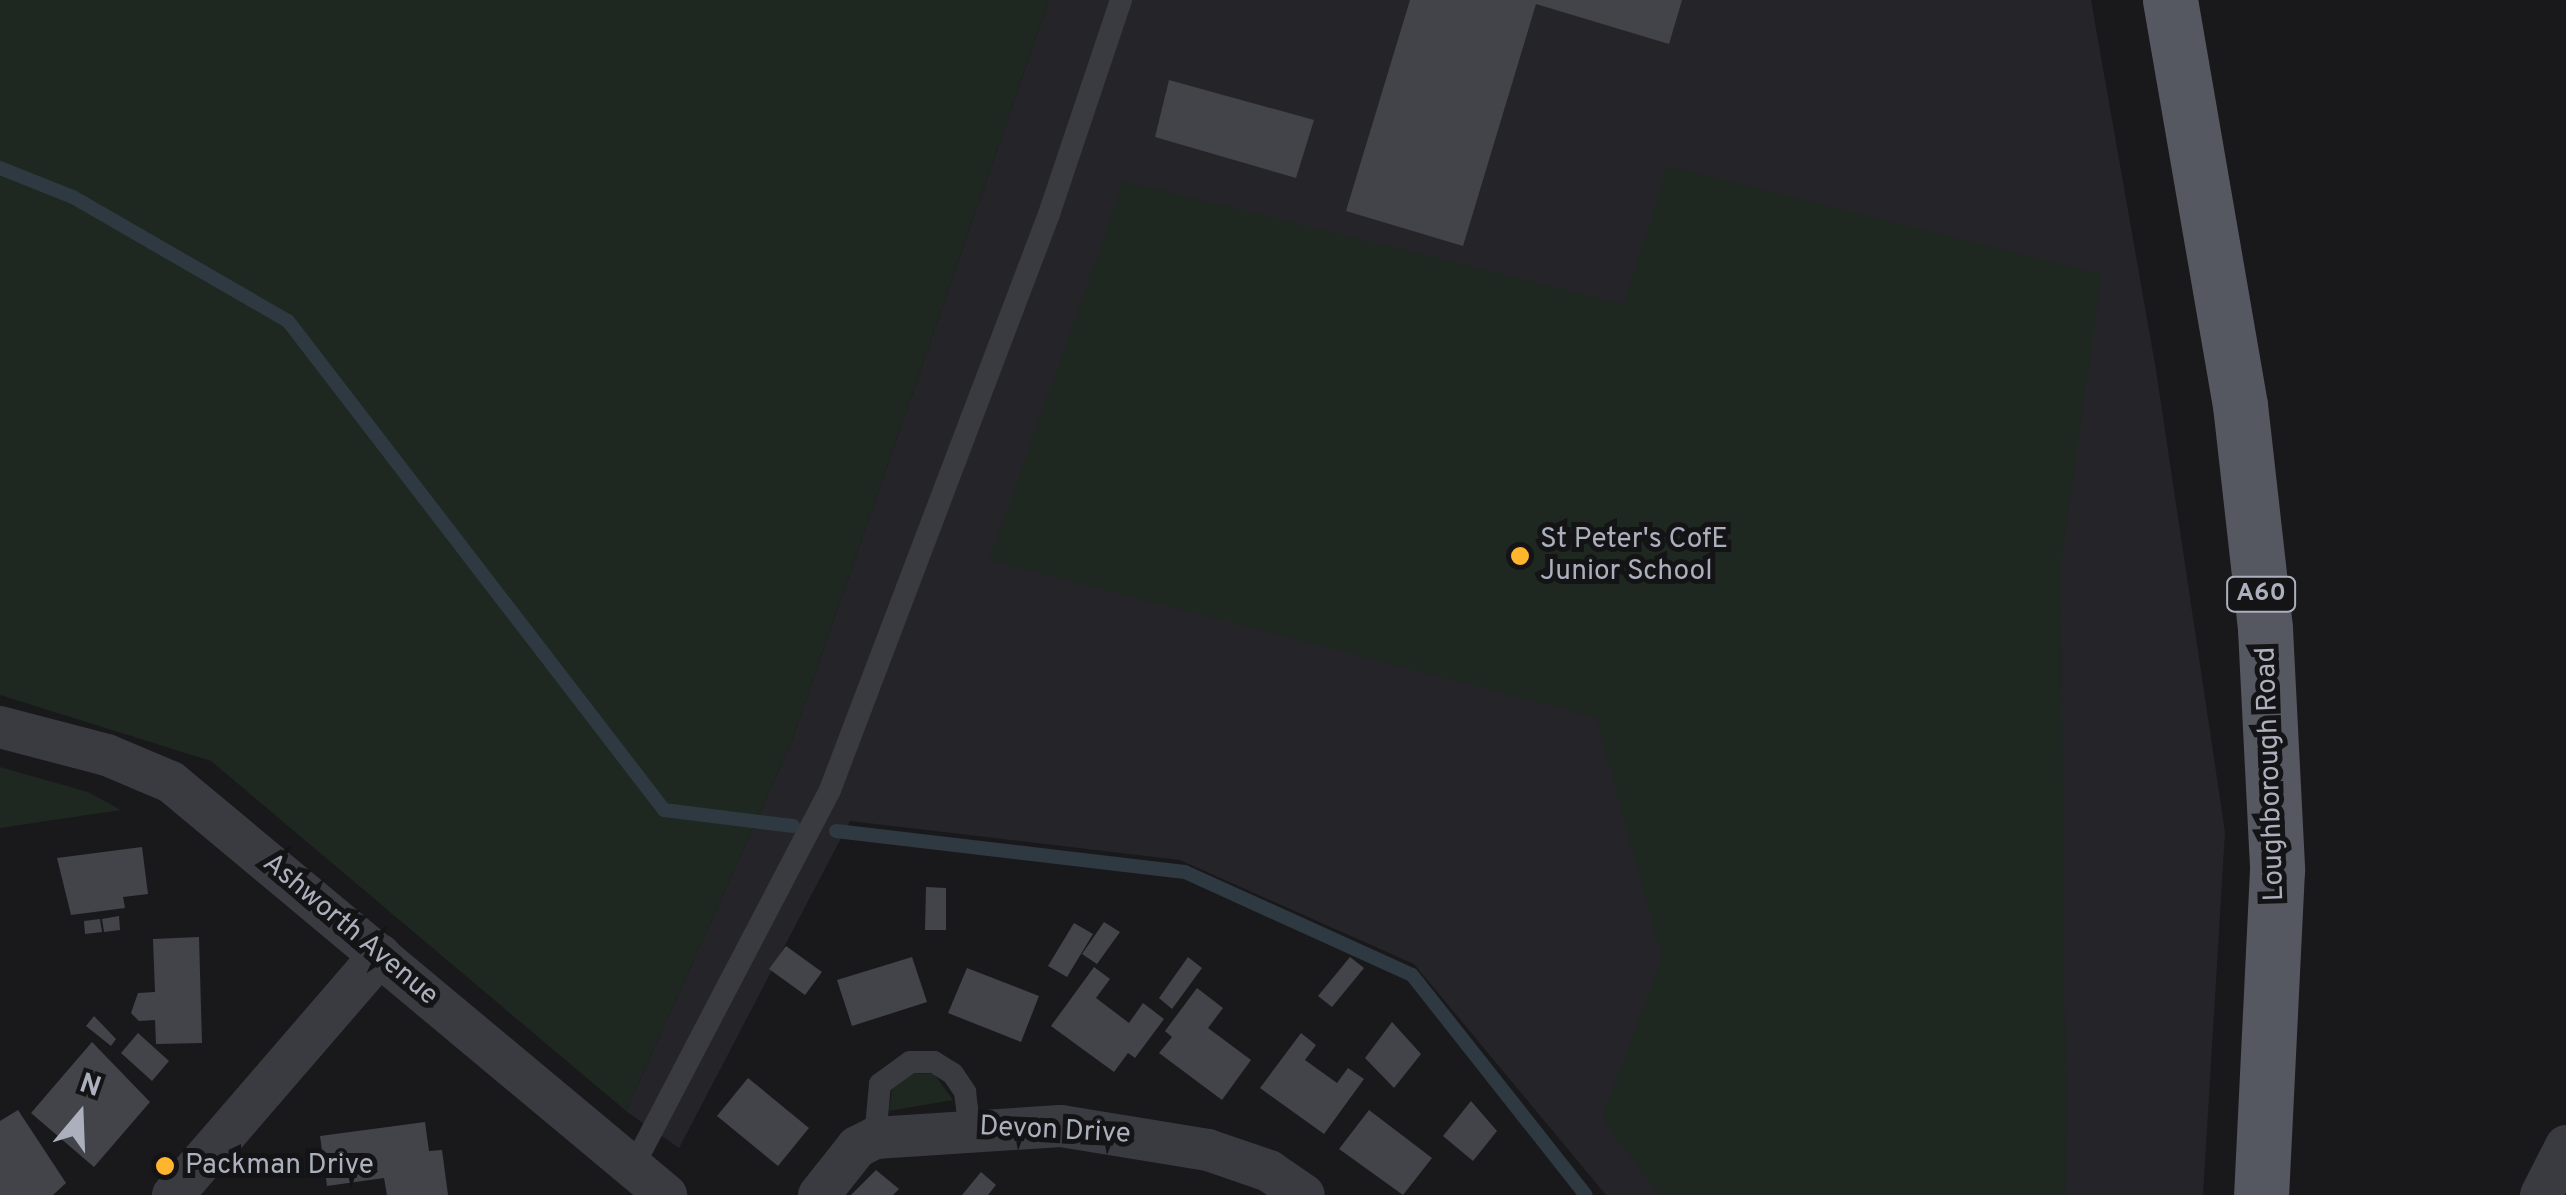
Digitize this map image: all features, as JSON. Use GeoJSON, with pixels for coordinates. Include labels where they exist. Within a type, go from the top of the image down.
{"type":"FeatureCollection","features":[{"type":"Feature","properties":{"kind":"main road","name":"Loughborough Road"},"geometry":{"type":"LineString","coordinates":[[2170,0],[2240,405],[2266,629],[2277,870],[2261,1195]]}},
{"type":"Feature","properties":{"kind":"street","name":"Ashworth Avenue"},"geometry":{"type":"LineString","coordinates":[[0,727],[107,755],[172,782],[666,1195]]}},
{"type":"Feature","properties":{"kind":"street"},"geometry":{"type":"LineString","coordinates":[[174,1195],[380,955]]}},
{"type":"Feature","properties":{"kind":"street","name":"Devon Drive"},"geometry":{"type":"LineString","coordinates":[[875,1138],[969,1127],[1061,1126],[1137,1134],[1243,1161],[1304,1195]]}},
{"type":"Feature","properties":{"kind":"street"},"geometry":{"type":"LineString","coordinates":[[819,1195],[857,1147],[875,1138]]}},
{"type":"Feature","properties":{"kind":"street"},"geometry":{"type":"LineString","coordinates":[[2541,1195],[2566,1146]]}},
{"type":"Feature","properties":{"kind":"lane"},"geometry":{"type":"LineString","coordinates":[[632,1167],[830,790],[1050,214],[1121,0]]}},
{"type":"Feature","properties":{"kind":"lane"},"geometry":{"type":"LineString","coordinates":[[875,1138],[880,1084],[910,1062],[934,1062],[954,1074],[965,1092],[969,1127]]}},
{"type":"Feature","properties":{"kind":"shaded area"},"geometry":{"type":"Polygon","coordinates":[[[0,0],[1049,0],[791,743],[626,1111],[211,761],[0,695],[0,0]]]}},
{"type":"Feature","properties":{"kind":"shaded area","name":"St Peter's CofE Junior School"},"geometry":{"type":"Polygon","coordinates":[[[1049,0],[2091,0],[2156,370],[2225,832],[2203,1195],[1606,1195],[1414,964],[1180,860],[850,821],[679,1148],[626,1111],[791,743],[1049,0]]]}},
{"type":"Feature","properties":{"kind":"shaded area"},"geometry":{"type":"Polygon","coordinates":[[[1668,166],[2102,274],[2061,563],[2066,1195],[1659,1195],[1602,1118],[1662,958],[1596,717],[989,560],[1124,181],[1623,304],[1668,166]]]}},
{"type":"Feature","properties":{"kind":"shaded area"},"geometry":{"type":"Polygon","coordinates":[[[0,767],[88,792],[121,810],[0,828],[0,767]]]}},
{"type":"Feature","properties":{"kind":"shaded area"},"geometry":{"type":"Polygon","coordinates":[[[912,1073],[934,1074],[953,1100],[889,1111],[892,1089],[912,1073]]]}},
{"type":"Feature","properties":{"kind":"building"},"geometry":{"type":"Polygon","coordinates":[[[1410,0],[1682,0],[1669,44],[1536,4],[1463,246],[1346,211],[1410,0]]]}},
{"type":"Feature","properties":{"kind":"building"},"geometry":{"type":"Polygon","coordinates":[[[1169,80],[1314,120],[1296,178],[1155,137],[1169,80]]]}},
{"type":"Feature","properties":{"kind":"building"},"geometry":{"type":"Polygon","coordinates":[[[142,847],[148,894],[123,897],[125,908],[71,915],[57,858],[142,847]]]}},
{"type":"Feature","properties":{"kind":"building"},"geometry":{"type":"Polygon","coordinates":[[[926,887],[946,888],[946,930],[925,930],[926,887]]]}},
{"type":"Feature","properties":{"kind":"building"},"geometry":{"type":"Polygon","coordinates":[[[119,916],[120,930],[104,932],[102,919],[119,916]]]}},
{"type":"Feature","properties":{"kind":"building"},"geometry":{"type":"Polygon","coordinates":[[[100,919],[102,932],[85,934],[84,921],[100,919]]]}},
{"type":"Feature","properties":{"kind":"building"},"geometry":{"type":"Polygon","coordinates":[[[1104,922],[1120,932],[1097,964],[1082,954],[1104,922]]]}},
{"type":"Feature","properties":{"kind":"building"},"geometry":{"type":"Polygon","coordinates":[[[1074,923],[1093,934],[1067,977],[1048,966],[1074,923]]]}},
{"type":"Feature","properties":{"kind":"building"},"geometry":{"type":"Polygon","coordinates":[[[199,937],[202,1043],[156,1044],[155,1020],[139,1021],[131,1013],[138,993],[155,992],[153,939],[199,937]]]}},
{"type":"Feature","properties":{"kind":"building"},"geometry":{"type":"Polygon","coordinates":[[[786,946],[822,972],[805,995],[769,969],[786,946]]]}},
{"type":"Feature","properties":{"kind":"building"},"geometry":{"type":"Polygon","coordinates":[[[912,957],[927,1002],[852,1026],[837,980],[912,957]]]}},
{"type":"Feature","properties":{"kind":"building"},"geometry":{"type":"Polygon","coordinates":[[[1188,957],[1202,968],[1172,1009],[1159,998],[1188,957]]]}},
{"type":"Feature","properties":{"kind":"building"},"geometry":{"type":"Polygon","coordinates":[[[1350,957],[1364,968],[1332,1007],[1318,996],[1350,957]]]}},
{"type":"Feature","properties":{"kind":"building"},"geometry":{"type":"Polygon","coordinates":[[[1094,967],[1110,979],[1096,998],[1129,1023],[1143,1003],[1164,1019],[1135,1058],[1128,1053],[1114,1072],[1051,1026],[1094,967]]]}},
{"type":"Feature","properties":{"kind":"building"},"geometry":{"type":"Polygon","coordinates":[[[967,968],[1039,996],[1021,1042],[948,1013],[967,968]]]}},
{"type":"Feature","properties":{"kind":"building"},"geometry":{"type":"Polygon","coordinates":[[[1197,988],[1223,1008],[1208,1028],[1251,1060],[1222,1100],[1159,1053],[1172,1037],[1165,1031],[1197,988]]]}},
{"type":"Feature","properties":{"kind":"building"},"geometry":{"type":"Polygon","coordinates":[[[94,1016],[116,1039],[111,1046],[86,1026],[94,1016]]]}},
{"type":"Feature","properties":{"kind":"building"},"geometry":{"type":"Polygon","coordinates":[[[1392,1022],[1421,1054],[1394,1088],[1365,1058],[1392,1022]]]}},
{"type":"Feature","properties":{"kind":"building"},"geometry":{"type":"Polygon","coordinates":[[[138,1033],[169,1061],[152,1081],[121,1053],[138,1033]]]}},
{"type":"Feature","properties":{"kind":"building"},"geometry":{"type":"Polygon","coordinates":[[[1301,1033],[1316,1045],[1305,1060],[1337,1083],[1348,1068],[1364,1079],[1324,1134],[1260,1088],[1301,1033]]]}},
{"type":"Feature","properties":{"kind":"building"},"geometry":{"type":"Polygon","coordinates":[[[92,1042],[150,1102],[94,1167],[31,1113],[92,1042]]]}},
{"type":"Feature","properties":{"kind":"building"},"geometry":{"type":"Polygon","coordinates":[[[748,1078],[809,1128],[778,1166],[717,1116],[748,1078]]]}},
{"type":"Feature","properties":{"kind":"building"},"geometry":{"type":"Polygon","coordinates":[[[1471,1101],[1497,1131],[1473,1161],[1443,1136],[1471,1101]]]}},
{"type":"Feature","properties":{"kind":"building"},"geometry":{"type":"Polygon","coordinates":[[[18,1110],[66,1183],[53,1195],[0,1195],[0,1121],[18,1110]]]}},
{"type":"Feature","properties":{"kind":"building"},"geometry":{"type":"Polygon","coordinates":[[[1369,1110],[1432,1158],[1403,1195],[1339,1149],[1369,1110]]]}},
{"type":"Feature","properties":{"kind":"building"},"geometry":{"type":"Polygon","coordinates":[[[425,1122],[429,1151],[442,1150],[448,1195],[387,1195],[384,1178],[327,1186],[320,1136],[425,1122]]]}},
{"type":"Feature","properties":{"kind":"building"},"geometry":{"type":"Polygon","coordinates":[[[876,1170],[899,1189],[893,1195],[851,1195],[876,1170]]]}},
{"type":"Feature","properties":{"kind":"building"},"geometry":{"type":"Polygon","coordinates":[[[981,1172],[996,1185],[988,1195],[962,1195],[981,1172]]]}},
{"type":"Feature","properties":{"kind":"waterway"},"geometry":{"type":"LineString","coordinates":[[0,168],[73,197],[288,321],[664,810],[793,826]]}},
{"type":"Feature","properties":{"kind":"waterway"},"geometry":{"type":"LineString","coordinates":[[836,831],[1185,872],[1412,975],[1586,1195]]}},
{"type":"Feature","properties":{"kind":"place","name":"St Peter's CofE Junior School"},"geometry":{"type":"Point","coordinates":[1520,556]}},
{"type":"Feature","properties":{"kind":"place","name":"Packman Drive"},"geometry":{"type":"Point","coordinates":[165,1166]}}]}
